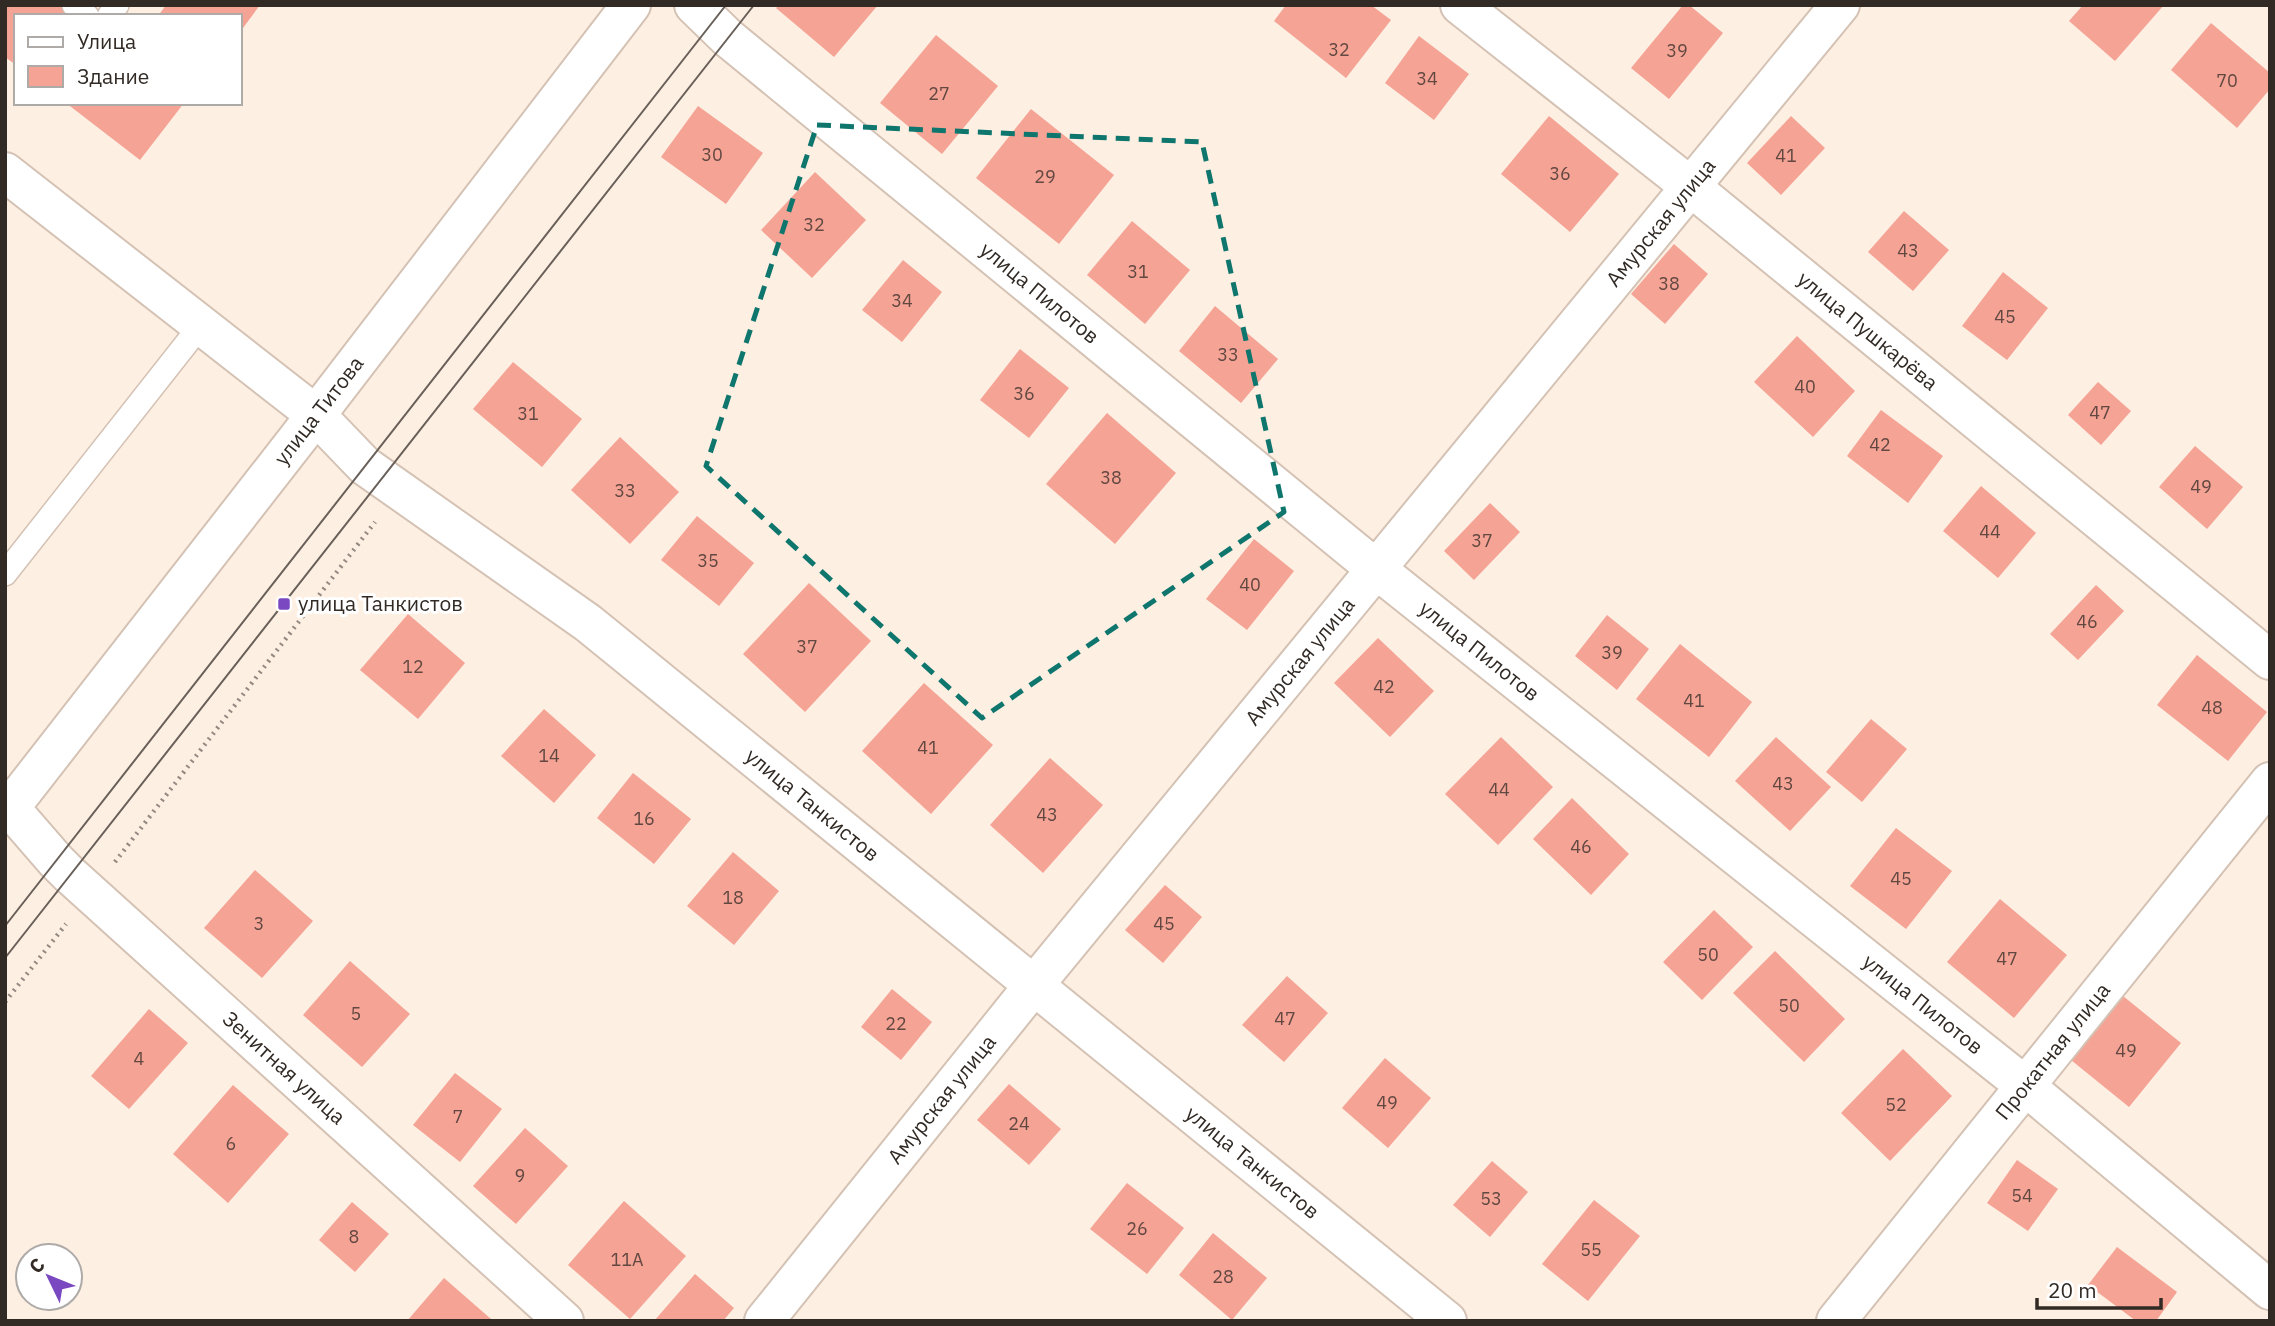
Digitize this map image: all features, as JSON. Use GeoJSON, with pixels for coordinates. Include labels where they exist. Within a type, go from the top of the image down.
{"type":"FeatureCollection","features":[{"type":"Feature","properties":{"kind":"street","name":"улица Титова"},"geometry":{"type":"LineString","coordinates":[[8,811],[631,5]]}},
{"type":"Feature","properties":{"kind":"street","name":"улица Пилотов"},"geometry":{"type":"LineString","coordinates":[[694,5],[728,38],[1376,569],[2024,1085],[2270,1290]]}},
{"type":"Feature","properties":{"kind":"street","name":"улица Пушкарёва"},"geometry":{"type":"LineString","coordinates":[[1460,5],[1691,187],[2270,660]]}},
{"type":"Feature","properties":{"kind":"street","name":"Амурская улица"},"geometry":{"type":"LineString","coordinates":[[764,1321],[1034,985],[1840,5]]}},
{"type":"Feature","properties":{"kind":"street","name":"улица Танкистов"},"geometry":{"type":"LineString","coordinates":[[5,172],[316,415],[365,466],[588,623],[1447,1321]]}},
{"type":"Feature","properties":{"kind":"street","name":"Прокатная улица"},"geometry":{"type":"LineString","coordinates":[[1836,1321],[2270,782]]}},
{"type":"Feature","properties":{"kind":"street","name":"Зенитная улица"},"geometry":{"type":"LineString","coordinates":[[8,811],[56,861],[564,1321]]}},
{"type":"Feature","properties":{"kind":"lane"},"geometry":{"type":"LineString","coordinates":[[5,574],[201,325]]}},
{"type":"Feature","properties":{"kind":"path"},"geometry":{"type":"LineString","coordinates":[[5,1002],[399,491]]}},
{"type":"Feature","properties":{"kind":"highlighted area"},"geometry":{"type":"Polygon","coordinates":[[[817,125],[1202,142],[1284,512],[982,718],[706,466],[817,125]]]}},
{"type":"Feature","properties":{"kind":"building"},"geometry":{"type":"Polygon","coordinates":[[[5,5],[59,5],[70,14],[14,14],[14,64],[5,57],[5,5]]]}},
{"type":"Feature","properties":{"kind":"building"},"geometry":{"type":"Polygon","coordinates":[[[166,5],[260,5],[242,29],[242,14],[159,14],[166,5]]]}},
{"type":"Feature","properties":{"kind":"building"},"geometry":{"type":"Polygon","coordinates":[[[779,5],[878,5],[834,57],[776,8],[779,5]]]}},
{"type":"Feature","properties":{"kind":"building"},"geometry":{"type":"Polygon","coordinates":[[[1286,5],[1371,5],[1391,20],[1346,78],[1274,21],[1286,5]]]}},
{"type":"Feature","properties":{"kind":"building"},"geometry":{"type":"Polygon","coordinates":[[[1683,5],[1689,5],[1723,33],[1669,99],[1631,68],[1683,5]]]}},
{"type":"Feature","properties":{"kind":"building"},"geometry":{"type":"Polygon","coordinates":[[[2083,5],[2164,5],[2115,61],[2069,21],[2083,5]]]}},
{"type":"Feature","properties":{"kind":"building"},"geometry":{"type":"Polygon","coordinates":[[[2211,23],[2270,73],[2270,89],[2237,128],[2171,70],[2211,23]]]}},
{"type":"Feature","properties":{"kind":"building"},"geometry":{"type":"Polygon","coordinates":[[[936,35],[998,86],[942,154],[880,103],[936,35]]]}},
{"type":"Feature","properties":{"kind":"building"},"geometry":{"type":"Polygon","coordinates":[[[1419,36],[1469,74],[1434,120],[1385,83],[1419,36]]]}},
{"type":"Feature","properties":{"kind":"building"},"geometry":{"type":"Polygon","coordinates":[[[69,105],[182,105],[140,160],[69,105]]]}},
{"type":"Feature","properties":{"kind":"building"},"geometry":{"type":"Polygon","coordinates":[[[698,106],[763,153],[726,204],[661,157],[698,106]]]}},
{"type":"Feature","properties":{"kind":"building"},"geometry":{"type":"Polygon","coordinates":[[[1031,109],[1114,175],[1059,244],[976,178],[1031,109]]]}},
{"type":"Feature","properties":{"kind":"building"},"geometry":{"type":"Polygon","coordinates":[[[1549,116],[1619,174],[1570,232],[1501,174],[1549,116]]]}},
{"type":"Feature","properties":{"kind":"building"},"geometry":{"type":"Polygon","coordinates":[[[1791,116],[1825,148],[1781,195],[1747,163],[1791,116]]]}},
{"type":"Feature","properties":{"kind":"building"},"geometry":{"type":"Polygon","coordinates":[[[815,172],[866,220],[812,278],[761,230],[815,172]]]}},
{"type":"Feature","properties":{"kind":"building"},"geometry":{"type":"Polygon","coordinates":[[[1904,211],[1949,250],[1913,291],[1868,252],[1904,211]]]}},
{"type":"Feature","properties":{"kind":"building"},"geometry":{"type":"Polygon","coordinates":[[[1132,221],[1190,270],[1145,324],[1087,275],[1132,221]]]}},
{"type":"Feature","properties":{"kind":"building"},"geometry":{"type":"Polygon","coordinates":[[[1674,244],[1708,274],[1665,324],[1631,294],[1674,244]]]}},
{"type":"Feature","properties":{"kind":"building"},"geometry":{"type":"Polygon","coordinates":[[[903,260],[942,292],[902,342],[862,310],[903,260]]]}},
{"type":"Feature","properties":{"kind":"building"},"geometry":{"type":"Polygon","coordinates":[[[2003,272],[2048,308],[2007,360],[1962,326],[2003,272]]]}},
{"type":"Feature","properties":{"kind":"building"},"geometry":{"type":"Polygon","coordinates":[[[1215,306],[1278,359],[1241,403],[1179,351],[1215,306]]]}},
{"type":"Feature","properties":{"kind":"building"},"geometry":{"type":"Polygon","coordinates":[[[1797,336],[1855,391],[1813,437],[1754,382],[1797,336]]]}},
{"type":"Feature","properties":{"kind":"building"},"geometry":{"type":"Polygon","coordinates":[[[1020,349],[1069,388],[1029,438],[980,400],[1020,349]]]}},
{"type":"Feature","properties":{"kind":"building"},"geometry":{"type":"Polygon","coordinates":[[[513,362],[582,419],[542,467],[473,409],[513,362]]]}},
{"type":"Feature","properties":{"kind":"building"},"geometry":{"type":"Polygon","coordinates":[[[2098,382],[2131,411],[2101,445],[2068,415],[2098,382]]]}},
{"type":"Feature","properties":{"kind":"building"},"geometry":{"type":"Polygon","coordinates":[[[1881,410],[1943,456],[1908,503],[1847,456],[1881,410]]]}},
{"type":"Feature","properties":{"kind":"building"},"geometry":{"type":"Polygon","coordinates":[[[1107,413],[1176,473],[1115,544],[1046,484],[1107,413]]]}},
{"type":"Feature","properties":{"kind":"building"},"geometry":{"type":"Polygon","coordinates":[[[620,437],[679,492],[630,544],[571,490],[620,437]]]}},
{"type":"Feature","properties":{"kind":"building"},"geometry":{"type":"Polygon","coordinates":[[[2195,446],[2243,487],[2207,529],[2159,487],[2195,446]]]}},
{"type":"Feature","properties":{"kind":"building"},"geometry":{"type":"Polygon","coordinates":[[[1981,486],[2036,533],[1998,578],[1943,531],[1981,486]]]}},
{"type":"Feature","properties":{"kind":"building"},"geometry":{"type":"Polygon","coordinates":[[[1490,503],[1520,532],[1474,580],[1444,551],[1490,503]]]}},
{"type":"Feature","properties":{"kind":"building"},"geometry":{"type":"Polygon","coordinates":[[[697,516],[754,563],[719,606],[661,560],[697,516]]]}},
{"type":"Feature","properties":{"kind":"building"},"geometry":{"type":"Polygon","coordinates":[[[1254,539],[1294,571],[1247,630],[1206,599],[1254,539]]]}},
{"type":"Feature","properties":{"kind":"building"},"geometry":{"type":"Polygon","coordinates":[[[809,583],[871,641],[805,712],[743,654],[809,583]]]}},
{"type":"Feature","properties":{"kind":"building"},"geometry":{"type":"Polygon","coordinates":[[[2096,585],[2124,611],[2078,660],[2050,634],[2096,585]]]}},
{"type":"Feature","properties":{"kind":"building"},"geometry":{"type":"Polygon","coordinates":[[[408,614],[465,663],[418,719],[360,670],[408,614]]]}},
{"type":"Feature","properties":{"kind":"building"},"geometry":{"type":"Polygon","coordinates":[[[1607,615],[1649,649],[1617,690],[1575,656],[1607,615]]]}},
{"type":"Feature","properties":{"kind":"building"},"geometry":{"type":"Polygon","coordinates":[[[1378,638],[1434,691],[1390,737],[1334,683],[1378,638]]]}},
{"type":"Feature","properties":{"kind":"building"},"geometry":{"type":"Polygon","coordinates":[[[1680,644],[1752,702],[1709,757],[1636,699],[1680,644]]]}},
{"type":"Feature","properties":{"kind":"building"},"geometry":{"type":"Polygon","coordinates":[[[2197,655],[2267,712],[2228,761],[2157,705],[2197,655]]]}},
{"type":"Feature","properties":{"kind":"building"},"geometry":{"type":"Polygon","coordinates":[[[924,683],[993,745],[931,814],[862,751],[924,683]]]}},
{"type":"Feature","properties":{"kind":"building"},"geometry":{"type":"Polygon","coordinates":[[[544,709],[596,755],[554,803],[501,756],[544,709]]]}},
{"type":"Feature","properties":{"kind":"building"},"geometry":{"type":"Polygon","coordinates":[[[1871,719],[1907,749],[1862,802],[1826,772],[1871,719]]]}},
{"type":"Feature","properties":{"kind":"building"},"geometry":{"type":"Polygon","coordinates":[[[1501,737],[1553,787],[1498,845],[1445,794],[1501,737]]]}},
{"type":"Feature","properties":{"kind":"building"},"geometry":{"type":"Polygon","coordinates":[[[1776,737],[1831,787],[1790,831],[1735,781],[1776,737]]]}},
{"type":"Feature","properties":{"kind":"building"},"geometry":{"type":"Polygon","coordinates":[[[1050,758],[1103,805],[1043,873],[990,825],[1050,758]]]}},
{"type":"Feature","properties":{"kind":"building"},"geometry":{"type":"Polygon","coordinates":[[[633,773],[691,819],[654,864],[597,818],[633,773]]]}},
{"type":"Feature","properties":{"kind":"building"},"geometry":{"type":"Polygon","coordinates":[[[1572,798],[1629,854],[1591,895],[1533,839],[1572,798]]]}},
{"type":"Feature","properties":{"kind":"building"},"geometry":{"type":"Polygon","coordinates":[[[1896,828],[1952,871],[1906,929],[1850,886],[1896,828]]]}},
{"type":"Feature","properties":{"kind":"building"},"geometry":{"type":"Polygon","coordinates":[[[733,852],[779,891],[734,945],[687,906],[733,852]]]}},
{"type":"Feature","properties":{"kind":"building"},"geometry":{"type":"Polygon","coordinates":[[[255,870],[313,921],[262,978],[204,928],[255,870]]]}},
{"type":"Feature","properties":{"kind":"building"},"geometry":{"type":"Polygon","coordinates":[[[1165,885],[1202,917],[1163,963],[1125,930],[1165,885]]]}},
{"type":"Feature","properties":{"kind":"building"},"geometry":{"type":"Polygon","coordinates":[[[2000,899],[2067,955],[2014,1018],[1947,962],[2000,899]]]}},
{"type":"Feature","properties":{"kind":"building"},"geometry":{"type":"Polygon","coordinates":[[[1714,910],[1753,947],[1702,1000],[1663,962],[1714,910]]]}},
{"type":"Feature","properties":{"kind":"building"},"geometry":{"type":"Polygon","coordinates":[[[1775,951],[1845,1019],[1804,1062],[1733,993],[1775,951]]]}},
{"type":"Feature","properties":{"kind":"building"},"geometry":{"type":"Polygon","coordinates":[[[350,961],[410,1014],[362,1067],[303,1015],[350,961]]]}},
{"type":"Feature","properties":{"kind":"building"},"geometry":{"type":"Polygon","coordinates":[[[1287,976],[1328,1013],[1284,1062],[1242,1025],[1287,976]]]}},
{"type":"Feature","properties":{"kind":"building"},"geometry":{"type":"Polygon","coordinates":[[[892,989],[932,1022],[901,1060],[861,1027],[892,989]]]}},
{"type":"Feature","properties":{"kind":"building"},"geometry":{"type":"Polygon","coordinates":[[[2123,996],[2181,1043],[2129,1107],[2071,1060],[2123,996]]]}},
{"type":"Feature","properties":{"kind":"building"},"geometry":{"type":"Polygon","coordinates":[[[149,1009],[188,1043],[129,1109],[91,1076],[149,1009]]]}},
{"type":"Feature","properties":{"kind":"building"},"geometry":{"type":"Polygon","coordinates":[[[1903,1049],[1952,1096],[1890,1161],[1841,1113],[1903,1049]]]}},
{"type":"Feature","properties":{"kind":"building"},"geometry":{"type":"Polygon","coordinates":[[[1385,1058],[1431,1098],[1388,1148],[1342,1108],[1385,1058]]]}},
{"type":"Feature","properties":{"kind":"building"},"geometry":{"type":"Polygon","coordinates":[[[455,1073],[502,1109],[460,1162],[413,1125],[455,1073]]]}},
{"type":"Feature","properties":{"kind":"building"},"geometry":{"type":"Polygon","coordinates":[[[1009,1084],[1061,1129],[1029,1165],[977,1120],[1009,1084]]]}},
{"type":"Feature","properties":{"kind":"building"},"geometry":{"type":"Polygon","coordinates":[[[233,1085],[289,1134],[228,1203],[173,1154],[233,1085]]]}},
{"type":"Feature","properties":{"kind":"building"},"geometry":{"type":"Polygon","coordinates":[[[525,1128],[568,1166],[516,1224],[473,1186],[525,1128]]]}},
{"type":"Feature","properties":{"kind":"building"},"geometry":{"type":"Polygon","coordinates":[[[2017,1160],[2058,1189],[2028,1231],[1987,1203],[2017,1160]]]}},
{"type":"Feature","properties":{"kind":"building"},"geometry":{"type":"Polygon","coordinates":[[[1492,1161],[1528,1192],[1490,1237],[1453,1205],[1492,1161]]]}},
{"type":"Feature","properties":{"kind":"building"},"geometry":{"type":"Polygon","coordinates":[[[1127,1183],[1184,1228],[1147,1274],[1090,1229],[1127,1183]]]}},
{"type":"Feature","properties":{"kind":"building"},"geometry":{"type":"Polygon","coordinates":[[[1594,1200],[1640,1236],[1588,1301],[1542,1264],[1594,1200]]]}},
{"type":"Feature","properties":{"kind":"building"},"geometry":{"type":"Polygon","coordinates":[[[624,1201],[686,1256],[630,1319],[568,1265],[624,1201]]]}},
{"type":"Feature","properties":{"kind":"building"},"geometry":{"type":"Polygon","coordinates":[[[352,1202],[389,1234],[355,1272],[319,1240],[352,1202]]]}},
{"type":"Feature","properties":{"kind":"building"},"geometry":{"type":"Polygon","coordinates":[[[1213,1233],[1267,1278],[1232,1320],[1179,1275],[1213,1233]]]}},
{"type":"Feature","properties":{"kind":"building"},"geometry":{"type":"Polygon","coordinates":[[[2117,1247],[2177,1292],[2156,1321],[2136,1321],[2088,1285],[2117,1247]]]}},
{"type":"Feature","properties":{"kind":"building"},"geometry":{"type":"Polygon","coordinates":[[[695,1274],[734,1308],[723,1321],[654,1321],[695,1274]]]}},
{"type":"Feature","properties":{"kind":"building"},"geometry":{"type":"Polygon","coordinates":[[[444,1278],[491,1319],[490,1321],[407,1321],[444,1278]]]}},
{"type":"Feature","properties":{"kind":"tram line"},"geometry":{"type":"LineString","coordinates":[[5,926],[726,5]]}},
{"type":"Feature","properties":{"kind":"tram line"},"geometry":{"type":"LineString","coordinates":[[5,958],[754,5]]}},
{"type":"Feature","properties":{"kind":"place","name":"улица Танкистов"},"geometry":{"type":"Point","coordinates":[284,604]}}]}
